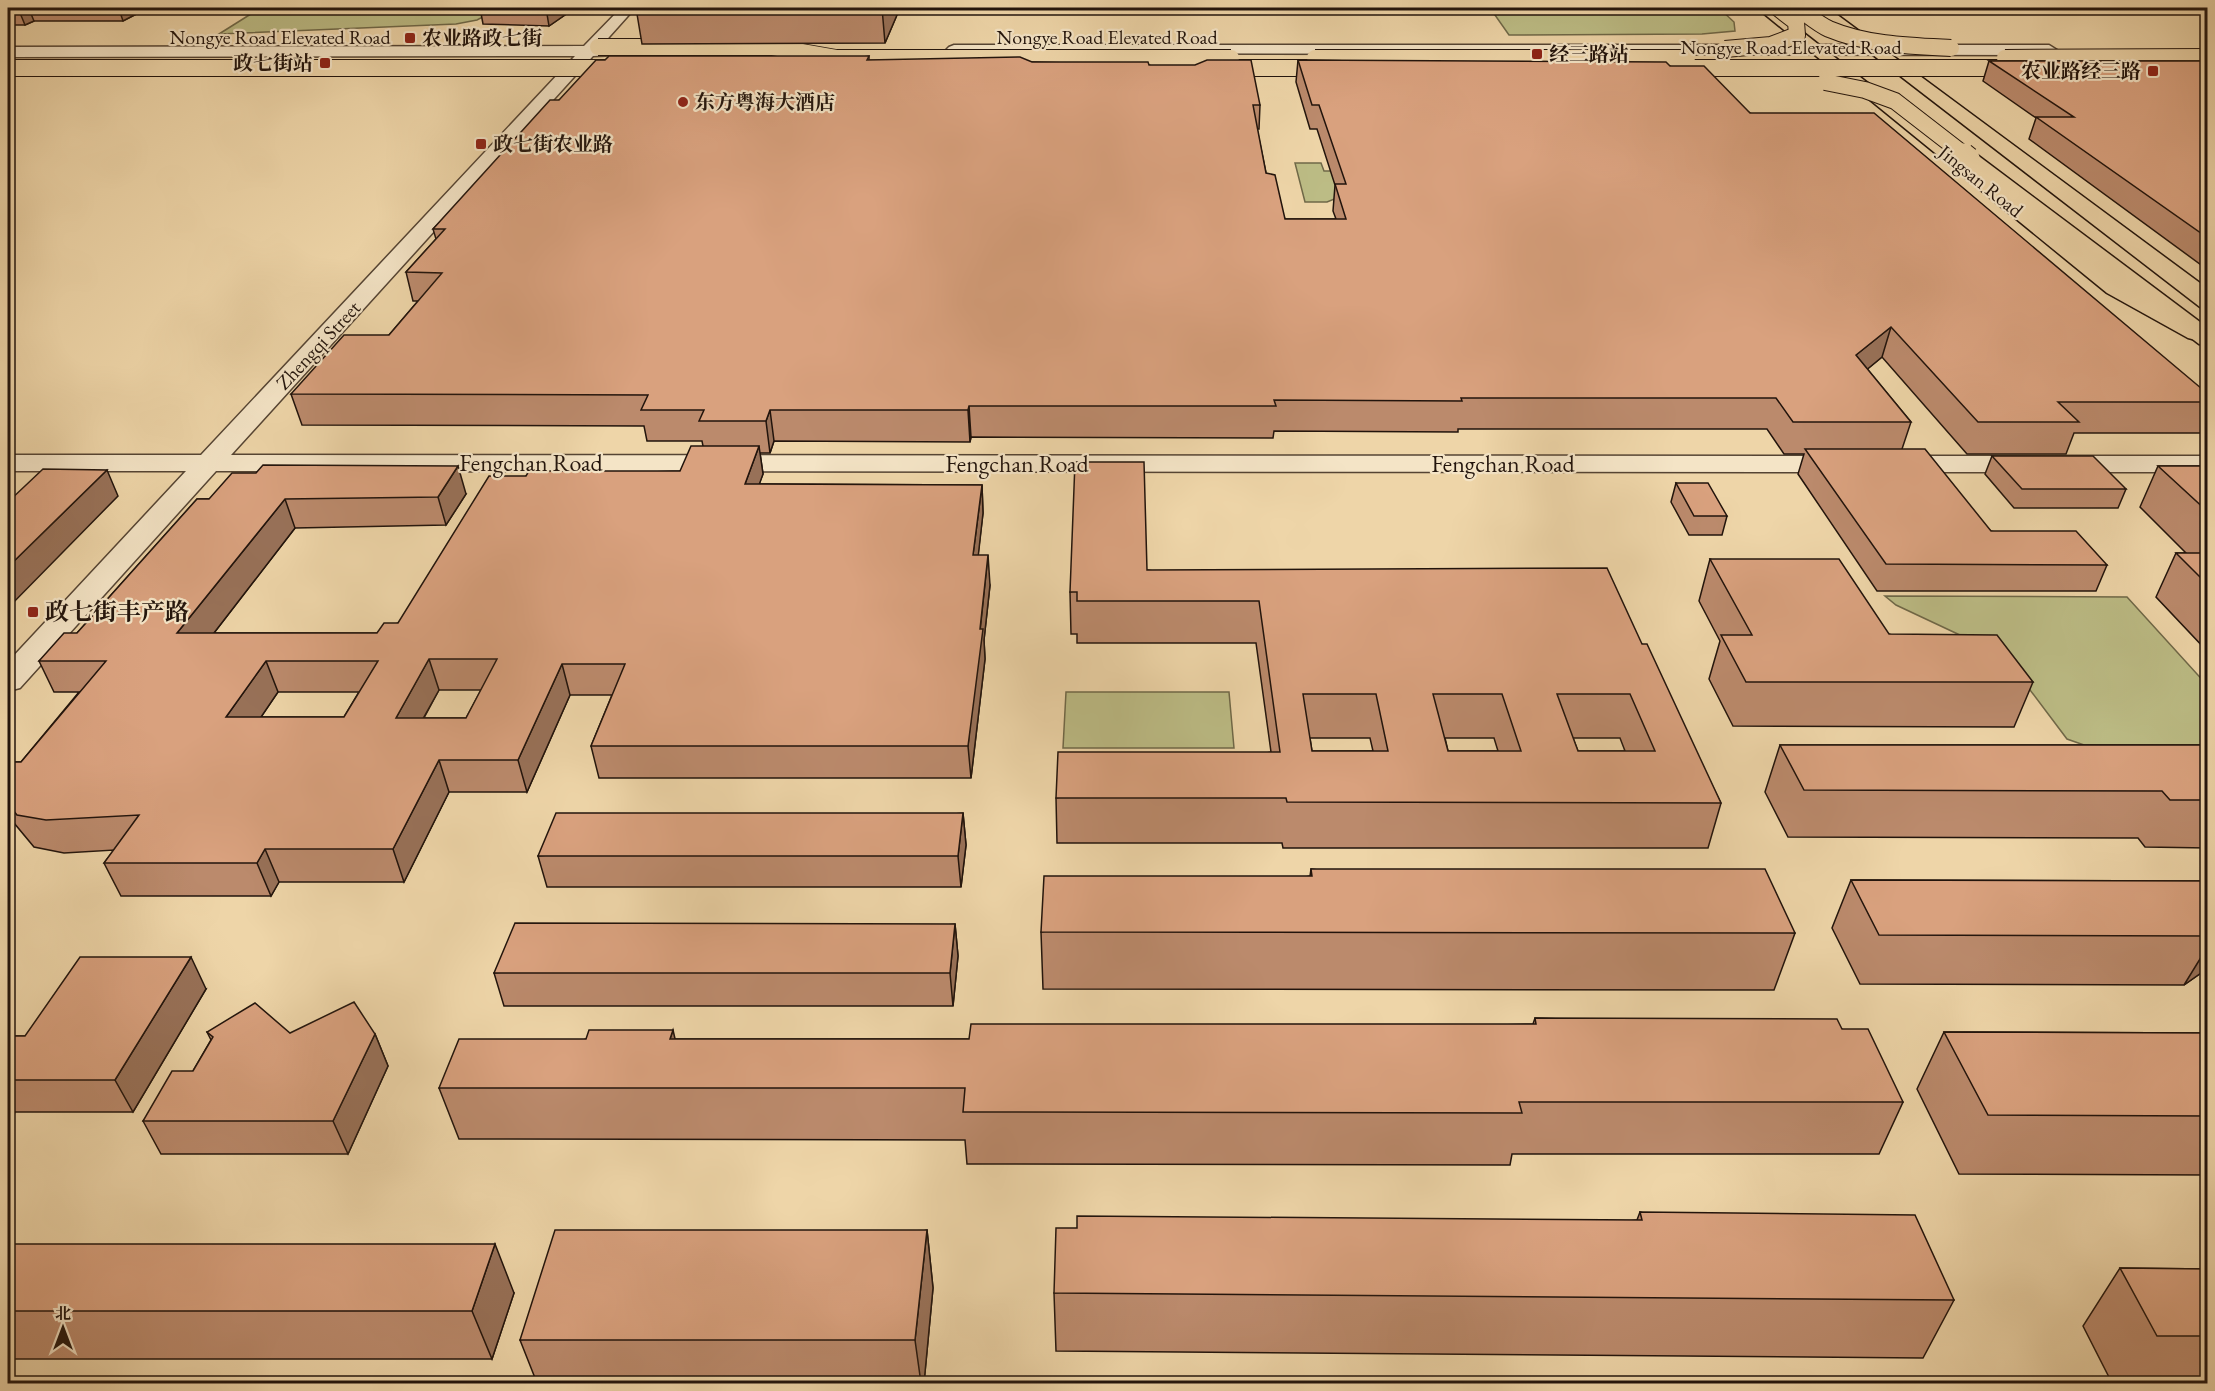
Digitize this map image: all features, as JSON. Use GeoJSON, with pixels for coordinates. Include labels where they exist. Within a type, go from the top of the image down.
{"type":"FeatureCollection","features":[{"type":"Feature","properties":{"kind":"main road","name":"Jingsan Road"},"geometry":{"type":"LineString","coordinates":[[1764,8],[2115,288],[2207,340]]}},
{"type":"Feature","properties":{"kind":"main road"},"geometry":{"type":"LineString","coordinates":[[1456,58],[1520,51],[1763,46],[1788,41],[1797,35],[1798,23],[1778,8]]}},
{"type":"Feature","properties":{"kind":"main road"},"geometry":{"type":"LineString","coordinates":[[1798,8],[1830,29],[1896,44],[1986,49],[2127,49],[2208,56]]}},
{"type":"Feature","properties":{"kind":"main road","name":"Jingsan Road"},"geometry":{"type":"LineString","coordinates":[[1819,8],[2208,302]]}},
{"type":"Feature","properties":{"kind":"main road"},"geometry":{"type":"LineString","coordinates":[[8,46],[773,47],[836,58]]}},
{"type":"Feature","properties":{"kind":"main road","name":"Nongye Road Elevated Road"},"geometry":{"type":"LineString","coordinates":[[8,58],[2208,56]]}},
{"type":"Feature","properties":{"kind":"main road","name":"Nongye Road Elevated Road"},"geometry":{"type":"LineString","coordinates":[[802,68],[2208,67]]}},
{"type":"Feature","properties":{"kind":"main road","name":"Nongye Road Elevated Road"},"geometry":{"type":"LineString","coordinates":[[8,68],[645,71]]}},
{"type":"Feature","properties":{"kind":"main road"},"geometry":{"type":"LineString","coordinates":[[1479,68],[1564,74]]}},
{"type":"Feature","properties":{"kind":"main road"},"geometry":{"type":"LineString","coordinates":[[8,77],[414,79],[645,71]]}},
{"type":"Feature","properties":{"kind":"main road"},"geometry":{"type":"LineString","coordinates":[[1645,76],[1785,77],[1864,90],[1895,101],[2207,340]]}},
{"type":"Feature","properties":{"kind":"main road"},"geometry":{"type":"LineString","coordinates":[[2047,76],[1944,82],[1930,86],[1921,93],[1921,102],[2166,289],[2208,316]]}},
{"type":"Feature","properties":{"kind":"street","name":"Zhengqi Street"},"geometry":{"type":"LineString","coordinates":[[8,681],[628,8]]}},
{"type":"Feature","properties":{"kind":"street"},"geometry":{"type":"LineString","coordinates":[[8,52],[2208,51]]}},
{"type":"Feature","properties":{"kind":"street"},"geometry":{"type":"LineString","coordinates":[[8,77],[566,76],[645,71]]}},
{"type":"Feature","properties":{"kind":"street"},"geometry":{"type":"LineString","coordinates":[[1193,74],[2047,76]]}},
{"type":"Feature","properties":{"kind":"street","name":"Fengchan Road"},"geometry":{"type":"LineString","coordinates":[[8,463],[2208,464]]}},
{"type":"Feature","properties":{"kind":"green space"},"geometry":{"type":"Polygon","coordinates":[[[237,8],[500,8],[477,20],[456,24],[219,34],[254,12],[230,12],[237,8]]]}},
{"type":"Feature","properties":{"kind":"green space"},"geometry":{"type":"Polygon","coordinates":[[[1490,8],[1719,8],[1734,22],[1735,31],[1702,34],[1509,35],[1490,8]]]}},
{"type":"Feature","properties":{"kind":"green space"},"geometry":{"type":"Polygon","coordinates":[[[1295,163],[1321,163],[1324,171],[1404,171],[1327,202],[1305,202],[1295,163]]]}},
{"type":"Feature","properties":{"kind":"green space"},"geometry":{"type":"Polygon","coordinates":[[[1885,596],[2127,597],[2207,685],[2207,750],[2084,745],[2067,739],[2012,666],[1979,644],[1896,605],[1885,596]]]}},
{"type":"Feature","properties":{"kind":"green space"},"geometry":{"type":"Polygon","coordinates":[[[1066,692],[1229,692],[1234,748],[1063,748],[1066,692]]]}},
{"type":"Feature","properties":{"kind":"building"},"geometry":{"type":"Polygon","coordinates":[[[8,8],[123,8],[29,9],[20,13],[8,13],[8,8]]]}},
{"type":"Feature","properties":{"kind":"building"},"geometry":{"type":"Polygon","coordinates":[[[609,56],[869,56],[867,60],[1020,57],[1032,62],[1148,62],[1149,65],[1195,65],[1207,60],[1251,60],[1260,105],[1253,105],[1266,173],[1275,175],[1285,219],[1346,219],[1335,184],[1346,184],[1319,105],[1312,105],[1298,60],[1666,62],[1670,66],[1704,66],[1750,113],[1874,113],[2208,394],[2208,402],[2058,402],[2079,422],[1978,422],[1891,327],[1856,355],[1911,422],[1793,422],[1776,398],[1274,400],[1276,406],[969,406],[968,410],[770,410],[766,421],[699,421],[704,410],[641,410],[648,395],[291,394],[344,335],[389,335],[442,273],[406,272],[445,229],[433,229],[550,100],[559,100],[596,60],[605,60],[609,56]]]}},
{"type":"Feature","properties":{"kind":"building"},"geometry":{"type":"Polygon","coordinates":[[[1989,61],[2208,61],[2208,238],[2036,117],[2074,117],[1989,61]]]}},
{"type":"Feature","properties":{"kind":"building"},"geometry":{"type":"Polygon","coordinates":[[[691,446],[759,446],[745,484],[982,485],[973,555],[988,555],[980,629],[983,629],[968,746],[591,746],[625,664],[562,664],[518,760],[439,760],[393,849],[265,849],[257,863],[104,863],[139,815],[46,820],[17,815],[8,804],[8,762],[21,762],[106,661],[39,661],[64,633],[77,633],[197,499],[209,499],[232,473],[256,473],[263,465],[458,466],[438,497],[285,499],[177,633],[377,633],[384,623],[398,623],[489,476],[526,476],[529,471],[680,471],[691,446]],[[429,659],[396,718],[466,718],[497,659],[429,659]],[[266,661],[226,717],[344,717],[378,661],[266,661]]]}},
{"type":"Feature","properties":{"kind":"building"},"geometry":{"type":"Polygon","coordinates":[[[1805,449],[1925,449],[1991,531],[2076,531],[2107,565],[1886,564],[1805,449]]]}},
{"type":"Feature","properties":{"kind":"building"},"geometry":{"type":"Polygon","coordinates":[[[1992,456],[2093,456],[2126,489],[2022,489],[1992,456]]]}},
{"type":"Feature","properties":{"kind":"building"},"geometry":{"type":"Polygon","coordinates":[[[1075,462],[1144,462],[1147,570],[1607,568],[1642,644],[1647,644],[1721,803],[1287,802],[1286,798],[1056,798],[1058,752],[1280,752],[1259,601],[1077,601],[1077,592],[1070,592],[1075,462]],[[1303,694],[1312,751],[1388,751],[1376,694],[1303,694]],[[1433,694],[1448,751],[1521,751],[1502,694],[1433,694]],[[1557,694],[1578,751],[1655,751],[1630,694],[1557,694]]]}},
{"type":"Feature","properties":{"kind":"building"},"geometry":{"type":"Polygon","coordinates":[[[2158,466],[2208,466],[2208,512],[2158,466]]]}},
{"type":"Feature","properties":{"kind":"building"},"geometry":{"type":"Polygon","coordinates":[[[43,469],[107,470],[8,567],[8,502],[43,469]]]}},
{"type":"Feature","properties":{"kind":"building"},"geometry":{"type":"Polygon","coordinates":[[[1676,483],[1708,483],[1727,516],[1694,516],[1676,483]]]}},
{"type":"Feature","properties":{"kind":"building"},"geometry":{"type":"Polygon","coordinates":[[[2176,553],[2208,553],[2208,585],[2176,553]]]}},
{"type":"Feature","properties":{"kind":"building"},"geometry":{"type":"Polygon","coordinates":[[[1710,559],[1839,559],[1889,634],[1997,635],[2033,682],[1746,682],[1721,635],[1752,635],[1710,559]]]}},
{"type":"Feature","properties":{"kind":"building"},"geometry":{"type":"Polygon","coordinates":[[[1780,745],[2208,745],[2208,800],[2170,800],[2162,791],[1804,790],[1780,745]]]}},
{"type":"Feature","properties":{"kind":"building"},"geometry":{"type":"Polygon","coordinates":[[[556,813],[963,813],[958,856],[538,856],[556,813]]]}},
{"type":"Feature","properties":{"kind":"building"},"geometry":{"type":"Polygon","coordinates":[[[1311,869],[1765,869],[1795,933],[1041,932],[1044,876],[1312,876],[1311,869]]]}},
{"type":"Feature","properties":{"kind":"building"},"geometry":{"type":"Polygon","coordinates":[[[1851,880],[2208,881],[2208,936],[1879,935],[1851,880]]]}},
{"type":"Feature","properties":{"kind":"building"},"geometry":{"type":"Polygon","coordinates":[[[515,923],[955,924],[950,973],[494,973],[515,923]]]}},
{"type":"Feature","properties":{"kind":"building"},"geometry":{"type":"Polygon","coordinates":[[[80,957],[191,957],[115,1080],[8,1080],[8,1036],[25,1036],[80,957]]]}},
{"type":"Feature","properties":{"kind":"building"},"geometry":{"type":"Polygon","coordinates":[[[354,1002],[375,1034],[333,1121],[143,1121],[172,1071],[193,1071],[213,1037],[207,1032],[255,1003],[290,1033],[354,1002]]]}},
{"type":"Feature","properties":{"kind":"building"},"geometry":{"type":"Polygon","coordinates":[[[1535,1018],[1837,1019],[1842,1029],[1868,1029],[1903,1102],[1519,1102],[1522,1113],[963,1112],[965,1088],[439,1088],[459,1039],[586,1039],[589,1030],[673,1030],[670,1039],[969,1039],[971,1024],[1536,1024],[1535,1018]]]}},
{"type":"Feature","properties":{"kind":"building"},"geometry":{"type":"Polygon","coordinates":[[[1944,1032],[2208,1033],[2208,1116],[1988,1115],[1944,1032]]]}},
{"type":"Feature","properties":{"kind":"building"},"geometry":{"type":"Polygon","coordinates":[[[1640,1212],[1915,1215],[1954,1300],[1054,1293],[1056,1228],[1077,1228],[1077,1216],[1642,1220],[1640,1212]]]}},
{"type":"Feature","properties":{"kind":"building"},"geometry":{"type":"Polygon","coordinates":[[[555,1230],[927,1230],[915,1340],[520,1340],[555,1230]]]}},
{"type":"Feature","properties":{"kind":"building"},"geometry":{"type":"Polygon","coordinates":[[[8,1244],[495,1244],[472,1311],[8,1311],[8,1244]]]}},
{"type":"Feature","properties":{"kind":"building"},"geometry":{"type":"Polygon","coordinates":[[[2120,1268],[2208,1269],[2208,1336],[2157,1336],[2120,1268]]]}},
{"type":"Feature","properties":{"kind":"place","name":"农业路政七街"},"geometry":{"type":"Point","coordinates":[410,38]}},
{"type":"Feature","properties":{"kind":"place","name":"经三路站"},"geometry":{"type":"Point","coordinates":[1537,54]}},
{"type":"Feature","properties":{"kind":"place","name":"政七街站"},"geometry":{"type":"Point","coordinates":[325,63]}},
{"type":"Feature","properties":{"kind":"place","name":"农业路经三路"},"geometry":{"type":"Point","coordinates":[2153,71]}},
{"type":"Feature","properties":{"kind":"place","name":"东方粤海大酒店"},"geometry":{"type":"Point","coordinates":[683,102]}},
{"type":"Feature","properties":{"kind":"place","name":"政七街农业路"},"geometry":{"type":"Point","coordinates":[481,144]}},
{"type":"Feature","properties":{"kind":"place","name":"政七街丰产路"},"geometry":{"type":"Point","coordinates":[33,612]}}]}
